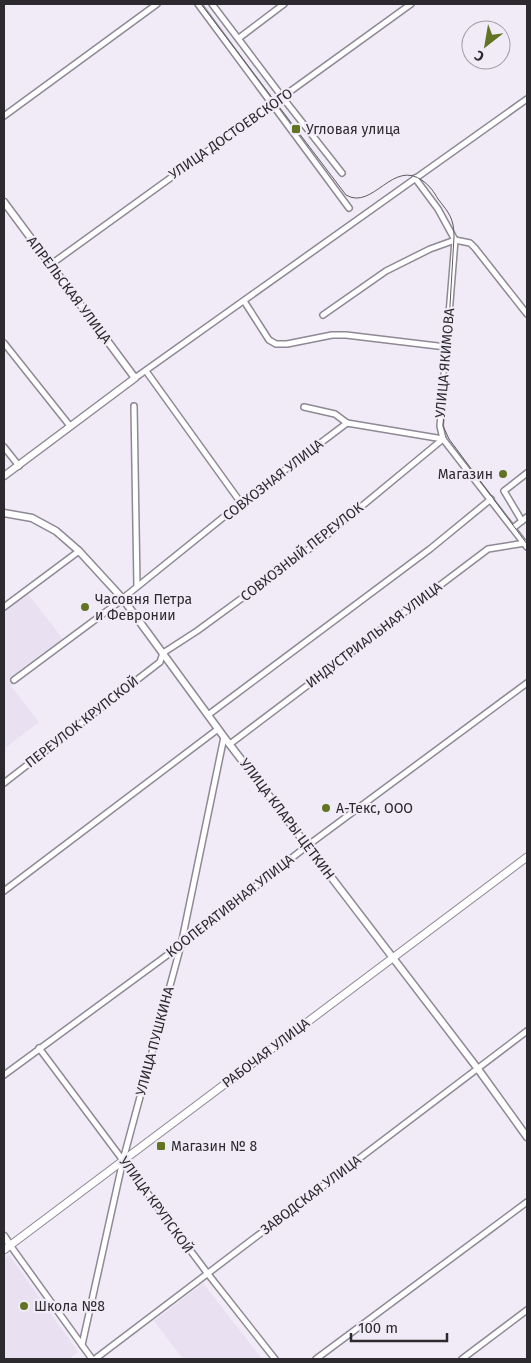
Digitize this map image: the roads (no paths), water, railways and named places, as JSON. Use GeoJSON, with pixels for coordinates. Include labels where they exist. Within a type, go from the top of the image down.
{"type":"FeatureCollection","features":[{"type":"Feature","properties":{"kind":"main road","name":"РАБОЧАЯ УЛИЦА"},"geometry":{"type":"LineString","coordinates":[[4,1250],[527,857]]}},
{"type":"Feature","properties":{"kind":"street"},"geometry":{"type":"LineString","coordinates":[[4,116],[158,4]]}},
{"type":"Feature","properties":{"kind":"street"},"geometry":{"type":"LineString","coordinates":[[198,4],[348,208]]}},
{"type":"Feature","properties":{"kind":"street"},"geometry":{"type":"LineString","coordinates":[[212,4],[282,98],[342,173]]}},
{"type":"Feature","properties":{"kind":"street"},"geometry":{"type":"LineString","coordinates":[[239,38],[284,4]]}},
{"type":"Feature","properties":{"kind":"street","name":"УЛИЦА ДОСТОЕВСКОГО"},"geometry":{"type":"LineString","coordinates":[[50,265],[411,4]]}},
{"type":"Feature","properties":{"kind":"street"},"geometry":{"type":"LineString","coordinates":[[4,476],[135,378],[527,99]]}},
{"type":"Feature","properties":{"kind":"street"},"geometry":{"type":"LineString","coordinates":[[415,178],[438,209],[455,240]]}},
{"type":"Feature","properties":{"kind":"street","name":"АПРЕЛЬСКАЯ УЛИЦА"},"geometry":{"type":"LineString","coordinates":[[4,202],[135,378]]}},
{"type":"Feature","properties":{"kind":"street"},"geometry":{"type":"LineString","coordinates":[[323,315],[386,271],[430,249],[455,240],[470,243],[475,248],[527,314]]}},
{"type":"Feature","properties":{"kind":"street","name":"УЛИЦА ЯКИМОВА"},"geometry":{"type":"LineString","coordinates":[[455,240],[440,426],[444,439],[526,545]]}},
{"type":"Feature","properties":{"kind":"street"},"geometry":{"type":"LineString","coordinates":[[244,301],[269,340],[276,344],[287,344],[332,335],[346,335],[446,347]]}},
{"type":"Feature","properties":{"kind":"street"},"geometry":{"type":"LineString","coordinates":[[4,343],[70,426]]}},
{"type":"Feature","properties":{"kind":"street"},"geometry":{"type":"LineString","coordinates":[[146,371],[241,503]]}},
{"type":"Feature","properties":{"kind":"street"},"geometry":{"type":"LineString","coordinates":[[134,406],[137,586]]}},
{"type":"Feature","properties":{"kind":"street"},"geometry":{"type":"LineString","coordinates":[[304,407],[335,414],[347,423],[444,439]]}},
{"type":"Feature","properties":{"kind":"street","name":"СОВХОЗНАЯ УЛИЦА"},"geometry":{"type":"LineString","coordinates":[[14,680],[123,599],[241,503],[347,423]]}},
{"type":"Feature","properties":{"kind":"street","name":"СОВХОЗНЫЙ ПЕРЕУЛОК"},"geometry":{"type":"LineString","coordinates":[[163,653],[197,631],[316,544],[444,439]]}},
{"type":"Feature","properties":{"kind":"street"},"geometry":{"type":"LineString","coordinates":[[4,448],[19,466]]}},
{"type":"Feature","properties":{"kind":"street"},"geometry":{"type":"LineString","coordinates":[[522,521],[504,491],[527,474]]}},
{"type":"Feature","properties":{"kind":"street"},"geometry":{"type":"LineString","coordinates":[[208,715],[430,549],[491,499]]}},
{"type":"Feature","properties":{"kind":"street","name":"УЛИЦА КЛАРЫ ЦЕТКИН"},"geometry":{"type":"LineString","coordinates":[[4,513],[32,518],[56,531],[78,550],[123,599],[224,737],[478,1069],[527,1137]]}},
{"type":"Feature","properties":{"kind":"street"},"geometry":{"type":"LineString","coordinates":[[513,528],[527,517]]}},
{"type":"Feature","properties":{"kind":"street","name":"ИНДУСТРИАЛЬНАЯ УЛИЦА"},"geometry":{"type":"LineString","coordinates":[[230,744],[488,549],[526,545]]}},
{"type":"Feature","properties":{"kind":"street"},"geometry":{"type":"LineString","coordinates":[[4,607],[78,550]]}},
{"type":"Feature","properties":{"kind":"street","name":"ПЕРЕУЛОК КРУПСКОЙ"},"geometry":{"type":"LineString","coordinates":[[4,783],[160,662],[163,653]]}},
{"type":"Feature","properties":{"kind":"street","name":"КООПЕРАТИВНАЯ УЛИЦА"},"geometry":{"type":"LineString","coordinates":[[4,1076],[39,1048],[181,945],[307,846],[527,683]]}},
{"type":"Feature","properties":{"kind":"street"},"geometry":{"type":"LineString","coordinates":[[4,891],[218,729]]}},
{"type":"Feature","properties":{"kind":"street","name":"УЛИЦА ПУШКИНА"},"geometry":{"type":"LineString","coordinates":[[82,1345],[124,1160],[181,945],[224,737]]}},
{"type":"Feature","properties":{"kind":"street","name":"ЗАВОДСКАЯ УЛИЦА"},"geometry":{"type":"LineString","coordinates":[[94,1359],[527,1031]]}},
{"type":"Feature","properties":{"kind":"street","name":"УЛИЦА КРУПСКОЙ"},"geometry":{"type":"LineString","coordinates":[[39,1048],[208,1274],[276,1359]]}},
{"type":"Feature","properties":{"kind":"street"},"geometry":{"type":"LineString","coordinates":[[316,1359],[527,1202]]}},
{"type":"Feature","properties":{"kind":"street"},"geometry":{"type":"LineString","coordinates":[[4,1236],[94,1359]]}},
{"type":"Feature","properties":{"kind":"street"},"geometry":{"type":"LineString","coordinates":[[462,1359],[527,1310]]}},
{"type":"Feature","properties":{"kind":"tram line"},"geometry":{"type":"LineString","coordinates":[[201,4],[346,195],[356,198],[365,196],[402,176],[412,176],[428,185],[448,212],[452,220],[454,237],[443,426],[449,439],[527,544]]}},
{"type":"Feature","properties":{"kind":"place","name":"Угловая улица"},"geometry":{"type":"Point","coordinates":[296,129]}},
{"type":"Feature","properties":{"kind":"place","name":"Магазин"},"geometry":{"type":"Point","coordinates":[503,474]}},
{"type":"Feature","properties":{"kind":"place","name":"Часовня Петра и Февронии"},"geometry":{"type":"Point","coordinates":[85,607]}},
{"type":"Feature","properties":{"kind":"place","name":"А-Текс, ООО"},"geometry":{"type":"Point","coordinates":[326,808]}},
{"type":"Feature","properties":{"kind":"place","name":"Магазин № 8"},"geometry":{"type":"Point","coordinates":[161,1146]}},
{"type":"Feature","properties":{"kind":"place","name":"Школа №8"},"geometry":{"type":"Point","coordinates":[24,1306]}}]}
